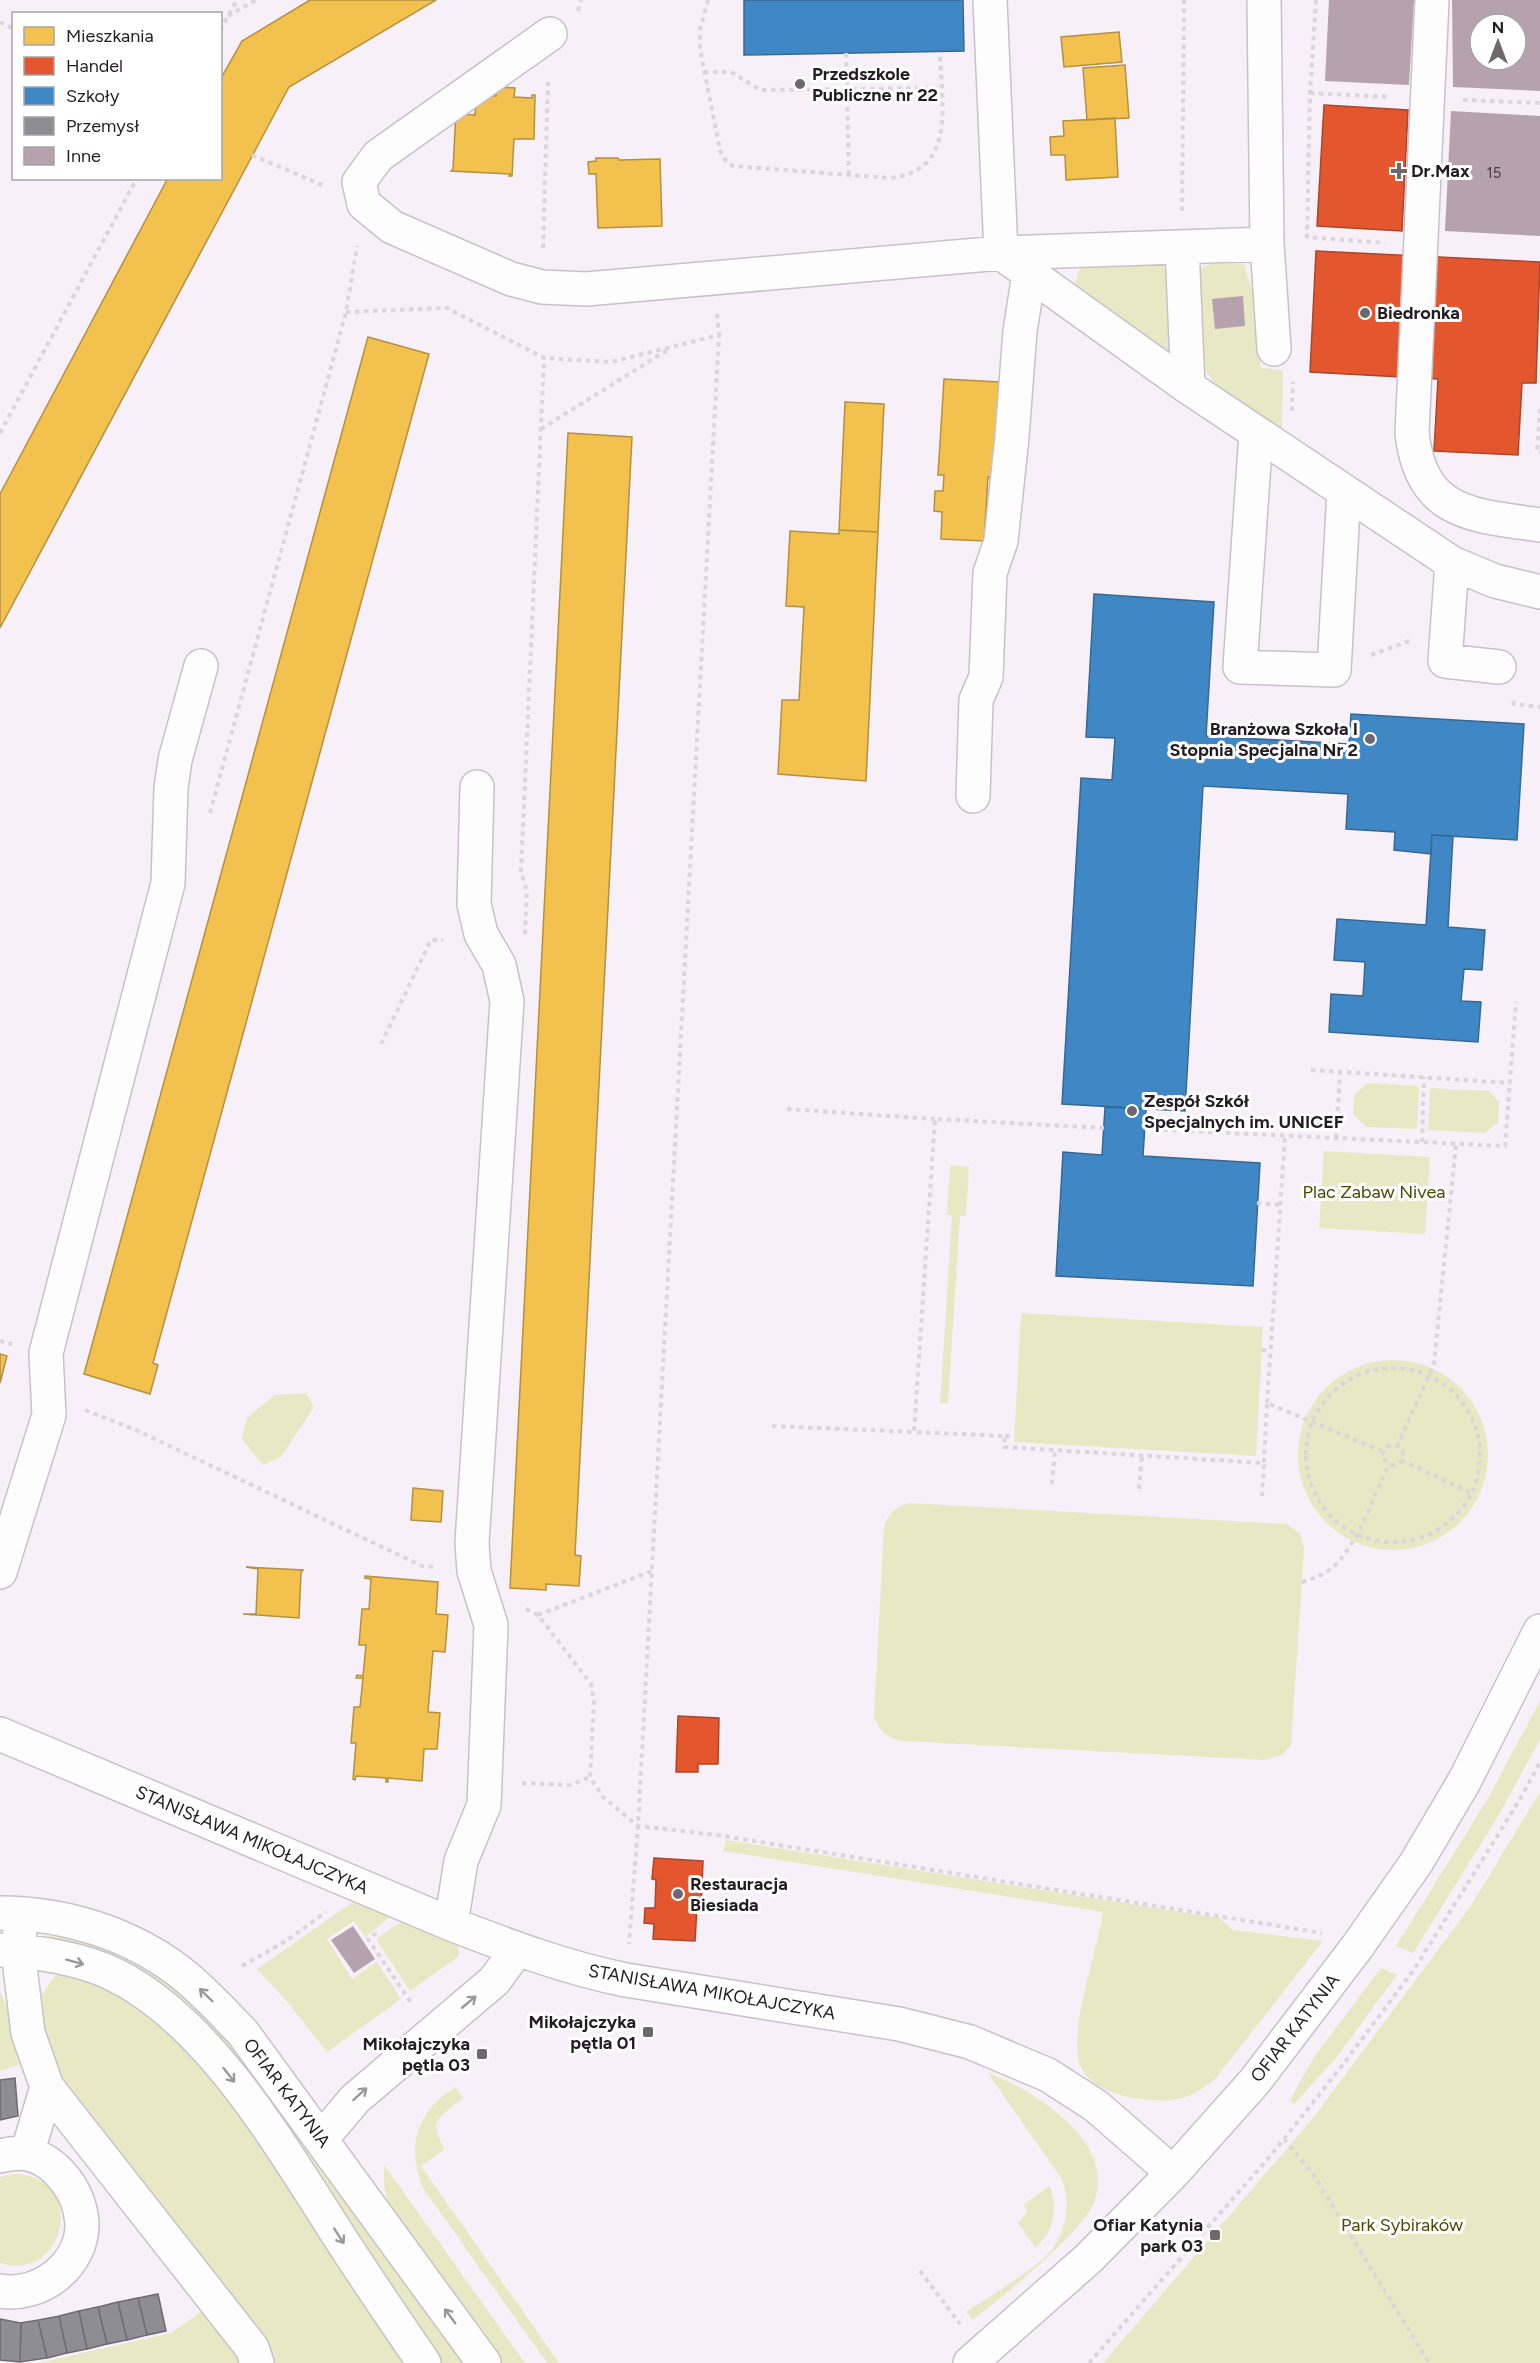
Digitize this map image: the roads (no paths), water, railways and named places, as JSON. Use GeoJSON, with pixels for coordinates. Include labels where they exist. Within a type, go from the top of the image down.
{"type":"FeatureCollection","features":[{"type":"Feature","properties":{"kind":"street"},"geometry":{"type":"LineString","coordinates":[[990,0],[1001,254]]}},
{"type":"Feature","properties":{"kind":"street"},"geometry":{"type":"LineString","coordinates":[[1264,0],[1267,244],[1274,349]]}},
{"type":"Feature","properties":{"kind":"street"},"geometry":{"type":"LineString","coordinates":[[1432,0],[1412,433],[1414,456],[1423,477],[1438,495],[1457,509],[1478,516],[1540,525]]}},
{"type":"Feature","properties":{"kind":"street"},"geometry":{"type":"LineString","coordinates":[[550,34],[378,156],[359,182],[364,204],[392,227],[511,279],[542,287],[586,289],[1001,254],[1267,244]]}},
{"type":"Feature","properties":{"kind":"street"},"geometry":{"type":"LineString","coordinates":[[1182,247],[1188,387]]}},
{"type":"Feature","properties":{"kind":"street"},"geometry":{"type":"LineString","coordinates":[[1001,254],[1188,387],[1452,563],[1496,581],[1540,592]]}},
{"type":"Feature","properties":{"kind":"street"},"geometry":{"type":"LineString","coordinates":[[973,796],[976,700],[986,677],[990,573],[1001,542],[1020,331],[1029,274]]}},
{"type":"Feature","properties":{"kind":"street"},"geometry":{"type":"LineString","coordinates":[[1256,433],[1239,666],[1334,670],[1344,491]]}},
{"type":"Feature","properties":{"kind":"street"},"geometry":{"type":"LineString","coordinates":[[1452,563],[1445,661],[1499,667]]}},
{"type":"Feature","properties":{"kind":"street"},"geometry":{"type":"LineString","coordinates":[[0,1572],[49,1415],[46,1353],[168,883],[171,788],[175,760],[201,666]]}},
{"type":"Feature","properties":{"kind":"street"},"geometry":{"type":"LineString","coordinates":[[451,1924],[461,1861],[483,1806],[485,1780],[491,1625],[474,1571],[472,1543],[507,1001],[499,965],[481,933],[474,904],[477,788]]}},
{"type":"Feature","properties":{"kind":"street","name":"OFIAR KATYNIA"},"geometry":{"type":"LineString","coordinates":[[970,2363],[1089,2258],[1173,2173],[1255,2081],[1357,1947],[1416,1863],[1465,1780],[1540,1631]]}},
{"type":"Feature","properties":{"kind":"street","name":"STANISŁAWA MIKOŁAJCZYKA"},"geometry":{"type":"LineString","coordinates":[[0,1734],[451,1924],[518,1949],[616,1978],[899,2024],[970,2042],[1058,2081],[1096,2106],[1173,2173]]}},
{"type":"Feature","properties":{"kind":"street"},"geometry":{"type":"LineString","coordinates":[[10,1913],[9,1951],[28,2033],[47,2087],[252,2348],[257,2363]]}},
{"type":"Feature","properties":{"kind":"street","name":"OFIAR KATYNIA"},"geometry":{"type":"LineString","coordinates":[[10,1913],[76,1923],[121,1937],[147,1949],[203,1992],[243,2033],[322,2138],[484,2363]]}},
{"type":"Feature","properties":{"kind":"street"},"geometry":{"type":"LineString","coordinates":[[322,2138],[355,2099],[494,1981],[518,1949]]}},
{"type":"Feature","properties":{"kind":"street","name":"OFIAR KATYNIA"},"geometry":{"type":"LineString","coordinates":[[9,1951],[66,1960],[114,1974],[141,1989],[198,2037],[235,2083],[291,2162],[423,2363]]}},
{"type":"Feature","properties":{"kind":"street"},"geometry":{"type":"LineString","coordinates":[[0,2291],[12,2293],[39,2288],[61,2272],[76,2250],[82,2224],[76,2197],[62,2175],[40,2159],[14,2155],[47,2087]]}},
{"type":"Feature","properties":{"kind":"place","name":"Przedszkole Publiczne nr 22"},"geometry":{"type":"Point","coordinates":[800,84]}},
{"type":"Feature","properties":{"kind":"place","name":"Dr.Max"},"geometry":{"type":"Point","coordinates":[1399,171]}},
{"type":"Feature","properties":{"kind":"place","name":"Biedronka"},"geometry":{"type":"Point","coordinates":[1365,313]}},
{"type":"Feature","properties":{"kind":"place","name":"Branżowa Szkoła I Stopnia Specjalna Nr 2"},"geometry":{"type":"Point","coordinates":[1370,739]}},
{"type":"Feature","properties":{"kind":"place","name":"Zespół Szkół Specjalnych im. UNICEF"},"geometry":{"type":"Point","coordinates":[1132,1111]}},
{"type":"Feature","properties":{"kind":"place","name":"Restauracja Biesiada"},"geometry":{"type":"Point","coordinates":[678,1894]}},
{"type":"Feature","properties":{"kind":"place","name":"Mikołajczyka pętla 01"},"geometry":{"type":"Point","coordinates":[648,2032]}},
{"type":"Feature","properties":{"kind":"place","name":"Mikołajczyka pętla 03"},"geometry":{"type":"Point","coordinates":[482,2054]}},
{"type":"Feature","properties":{"kind":"place","name":"Ofiar Katynia park 03"},"geometry":{"type":"Point","coordinates":[1215,2235]}},
{"type":"Feature","properties":{"kind":"park label","name":"Plac Zabaw Nivea"},"geometry":{"type":"Point","coordinates":[1374,1192]}},
{"type":"Feature","properties":{"kind":"park label","name":"Park Sybiraków"},"geometry":{"type":"Point","coordinates":[1402,2225]}}]}
